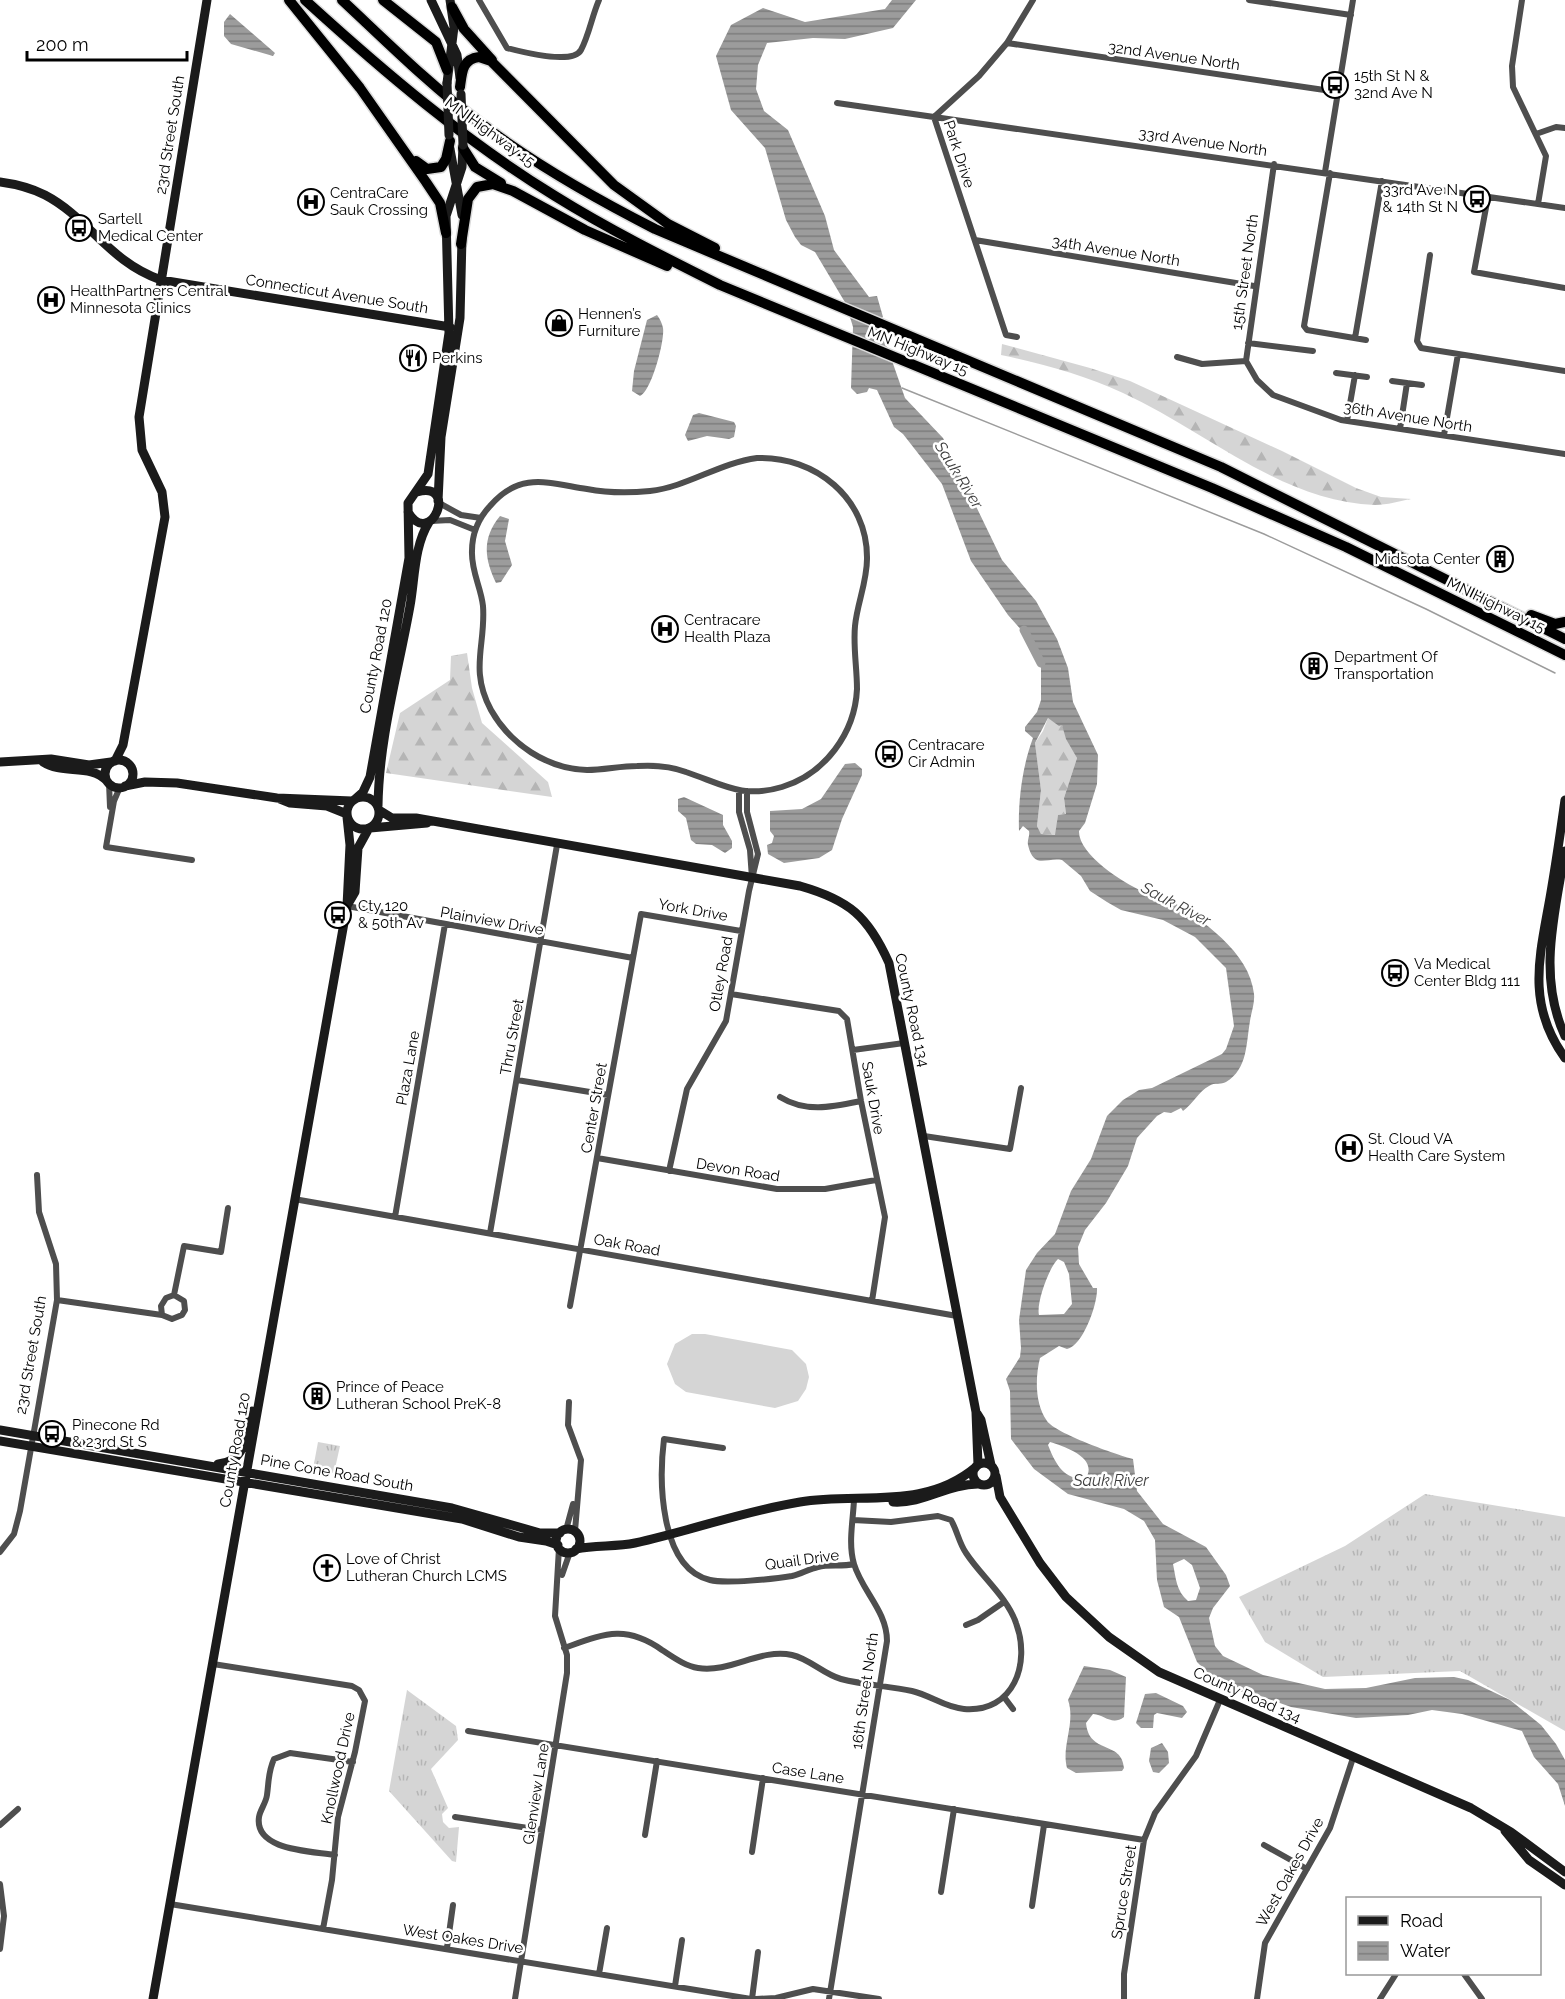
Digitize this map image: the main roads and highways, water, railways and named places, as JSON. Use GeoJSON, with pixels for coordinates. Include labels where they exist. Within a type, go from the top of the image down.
{"type":"FeatureCollection","features":[{"type":"Feature","properties":{"kind":"highway"},"geometry":{"type":"LineString","coordinates":[[289,0],[342,64],[440,203],[446,233]]}},
{"type":"Feature","properties":{"kind":"highway","name":"MN Highway 15"},"geometry":{"type":"LineString","coordinates":[[305,0],[378,65],[462,132],[516,171],[610,229],[724,287],[1212,488],[1346,547],[1565,656]]}},
{"type":"Feature","properties":{"kind":"highway","name":"MN Highway 15"},"geometry":{"type":"LineString","coordinates":[[342,0],[436,88],[480,123],[587,194],[655,229],[1221,467],[1565,639]]}},
{"type":"Feature","properties":{"kind":"highway"},"geometry":{"type":"LineString","coordinates":[[383,0],[436,42],[447,70]]}},
{"type":"Feature","properties":{"kind":"highway"},"geometry":{"type":"LineString","coordinates":[[451,4],[464,29],[496,65],[603,174],[630,198],[668,224],[806,294]]}},
{"type":"Feature","properties":{"kind":"highway"},"geometry":{"type":"LineString","coordinates":[[460,90],[463,68],[472,58],[483,58],[496,65]]}},
{"type":"Feature","properties":{"kind":"highway"},"geometry":{"type":"LineString","coordinates":[[401,146],[420,165],[435,169],[441,167],[446,159],[449,138]]}},
{"type":"Feature","properties":{"kind":"highway"},"geometry":{"type":"LineString","coordinates":[[463,146],[475,166],[514,192],[554,214],[648,258],[724,287]]}},
{"type":"Feature","properties":{"kind":"highway"},"geometry":{"type":"LineString","coordinates":[[461,244],[466,210],[472,191],[489,184],[514,192]]}},
{"type":"Feature","properties":{"kind":"highway"},"geometry":{"type":"LineString","coordinates":[[1453,583],[1548,622],[1565,622]]}},
{"type":"Feature","properties":{"kind":"water","name":"Sauk River"},"geometry":{"type":"Polygon","coordinates":[[[892,0],[916,0],[893,28],[845,39],[813,38],[767,43],[758,65],[756,89],[764,111],[788,130],[825,216],[834,250],[869,297],[877,296],[883,317],[879,321],[882,332],[905,398],[943,438],[1002,560],[1036,601],[1057,639],[1068,668],[1073,702],[1098,755],[1097,784],[1085,823],[1079,831],[1081,840],[1093,858],[1113,875],[1142,891],[1168,899],[1195,916],[1222,938],[1244,964],[1251,979],[1254,994],[1245,1055],[1233,1077],[1226,1082],[1205,1088],[1183,1111],[1181,1108],[1157,1116],[1137,1138],[1128,1166],[1106,1203],[1085,1230],[1078,1247],[1079,1264],[1093,1288],[1097,1288],[1095,1303],[1084,1332],[1073,1346],[1067,1349],[1059,1346],[1040,1358],[1037,1382],[1040,1407],[1052,1426],[1101,1448],[1133,1459],[1137,1491],[1163,1524],[1206,1547],[1226,1575],[1230,1586],[1213,1608],[1209,1618],[1215,1646],[1223,1656],[1263,1675],[1325,1689],[1366,1688],[1415,1678],[1454,1677],[1468,1680],[1510,1700],[1541,1725],[1556,1744],[1565,1760],[1565,1806],[1558,1784],[1534,1757],[1522,1731],[1462,1714],[1432,1710],[1408,1715],[1356,1718],[1291,1707],[1252,1693],[1232,1691],[1219,1684],[1197,1662],[1179,1617],[1164,1607],[1157,1580],[1155,1540],[1144,1521],[1124,1509],[1068,1494],[1034,1469],[1011,1439],[1010,1391],[1006,1379],[1020,1357],[1019,1320],[1026,1270],[1037,1253],[1055,1234],[1071,1191],[1091,1159],[1107,1116],[1123,1100],[1139,1090],[1152,1088],[1222,1054],[1234,1026],[1226,968],[1195,937],[1163,920],[1121,910],[1090,891],[1081,876],[1062,860],[1041,861],[1031,853],[1028,843],[1029,831],[1023,826],[1019,831],[1019,808],[1023,773],[1033,738],[1025,731],[1025,727],[1037,712],[1041,700],[1041,668],[1037,654],[1031,641],[1008,615],[971,561],[942,484],[903,434],[894,427],[877,390],[869,388],[867,392],[857,394],[851,388],[853,327],[846,304],[815,252],[801,245],[786,220],[765,148],[731,110],[716,56],[731,25],[763,8],[805,22],[885,9],[892,0]],[[1048,718],[1035,743],[1041,790],[1037,826],[1041,834],[1055,835],[1058,815],[1066,814],[1064,798],[1077,758],[1066,739],[1062,725],[1059,726],[1048,718]],[[1058,1259],[1054,1263],[1041,1295],[1039,1315],[1064,1314],[1072,1304],[1069,1274],[1064,1262],[1058,1259]],[[1050,1442],[1048,1445],[1057,1464],[1066,1474],[1086,1478],[1089,1471],[1084,1459],[1064,1447],[1050,1442]],[[1184,1559],[1173,1564],[1181,1593],[1188,1601],[1196,1600],[1200,1588],[1192,1565],[1184,1559]]]}},
{"type":"Feature","properties":{"kind":"water"},"geometry":{"type":"Polygon","coordinates":[[[230,14],[275,53],[273,56],[231,44],[224,36],[224,22],[230,14]]]}},
{"type":"Feature","properties":{"kind":"water"},"geometry":{"type":"Polygon","coordinates":[[[657,315],[663,328],[662,344],[649,386],[640,396],[632,391],[634,371],[647,320],[657,315]]]}},
{"type":"Feature","properties":{"kind":"water"},"geometry":{"type":"Polygon","coordinates":[[[699,413],[734,422],[736,426],[734,437],[729,439],[707,436],[688,441],[685,435],[693,415],[699,413]]]}},
{"type":"Feature","properties":{"kind":"water"},"geometry":{"type":"Polygon","coordinates":[[[500,516],[509,519],[505,541],[512,565],[501,582],[496,583],[487,558],[487,541],[500,516]]]}},
{"type":"Feature","properties":{"kind":"water"},"geometry":{"type":"Polygon","coordinates":[[[855,763],[862,769],[862,775],[842,819],[832,850],[819,858],[784,863],[768,854],[767,845],[772,843],[774,836],[770,831],[770,811],[802,809],[821,799],[845,764],[855,763]]]}},
{"type":"Feature","properties":{"kind":"water"},"geometry":{"type":"Polygon","coordinates":[[[684,797],[723,815],[723,825],[732,841],[732,848],[725,853],[712,845],[696,844],[691,840],[686,818],[678,811],[678,799],[684,797]]]}},
{"type":"Feature","properties":{"kind":"water"},"geometry":{"type":"Polygon","coordinates":[[[1084,1666],[1110,1670],[1126,1677],[1124,1717],[1112,1720],[1093,1714],[1086,1723],[1088,1733],[1093,1740],[1112,1750],[1122,1759],[1124,1768],[1122,1771],[1076,1773],[1067,1768],[1066,1751],[1070,1717],[1068,1700],[1084,1666]]]}},
{"type":"Feature","properties":{"kind":"water"},"geometry":{"type":"Polygon","coordinates":[[[1156,1693],[1183,1706],[1187,1712],[1182,1718],[1157,1713],[1154,1715],[1153,1728],[1141,1728],[1136,1723],[1145,1694],[1156,1693]]]}},
{"type":"Feature","properties":{"kind":"water"},"geometry":{"type":"Polygon","coordinates":[[[1162,1743],[1168,1752],[1169,1763],[1159,1773],[1153,1772],[1149,1761],[1151,1748],[1162,1743]]]}},
{"type":"Feature","properties":{"kind":"waterway"},"geometry":{"type":"LineString","coordinates":[[902,388],[1264,534],[1426,609],[1555,673]]}},
{"type":"Feature","properties":{"kind":"waterway","name":"Sauk River"},"geometry":{"type":"LineString","coordinates":[[1024,630],[1041,663]]}},
{"type":"Feature","properties":{"kind":"place","name":"15th St N & 32nd Ave N"},"geometry":{"type":"Point","coordinates":[1335,85]}},
{"type":"Feature","properties":{"kind":"place","name":"33rd Ave N & 14th St N"},"geometry":{"type":"Point","coordinates":[1477,199]}},
{"type":"Feature","properties":{"kind":"place","name":"CentraCare Sauk Crossing"},"geometry":{"type":"Point","coordinates":[311,202]}},
{"type":"Feature","properties":{"kind":"place","name":"Sartell Medical Center"},"geometry":{"type":"Point","coordinates":[79,228]}},
{"type":"Feature","properties":{"kind":"place","name":"HealthPartners Central Minnesota Clinics"},"geometry":{"type":"Point","coordinates":[51,300]}},
{"type":"Feature","properties":{"kind":"place","name":"Hennen’s Furniture"},"geometry":{"type":"Point","coordinates":[559,323]}},
{"type":"Feature","properties":{"kind":"place","name":"Perkins"},"geometry":{"type":"Point","coordinates":[413,358]}},
{"type":"Feature","properties":{"kind":"place","name":"Midsota Center"},"geometry":{"type":"Point","coordinates":[1500,559]}},
{"type":"Feature","properties":{"kind":"place","name":"Centracare Health Plaza"},"geometry":{"type":"Point","coordinates":[665,629]}},
{"type":"Feature","properties":{"kind":"place","name":"Department Of Transportation"},"geometry":{"type":"Point","coordinates":[1314,666]}},
{"type":"Feature","properties":{"kind":"place","name":"Centracare Cir Admin"},"geometry":{"type":"Point","coordinates":[889,754]}},
{"type":"Feature","properties":{"kind":"place","name":"Cty 120 & 50th Av"},"geometry":{"type":"Point","coordinates":[338,915]}},
{"type":"Feature","properties":{"kind":"place","name":"Va Medical Center Bldg 111"},"geometry":{"type":"Point","coordinates":[1395,973]}},
{"type":"Feature","properties":{"kind":"place","name":"St. Cloud VA Health Care System"},"geometry":{"type":"Point","coordinates":[1349,1148]}},
{"type":"Feature","properties":{"kind":"place","name":"Prince of Peace Lutheran School PreK-8"},"geometry":{"type":"Point","coordinates":[317,1396]}},
{"type":"Feature","properties":{"kind":"place","name":"Pinecone Rd & 23rd St S"},"geometry":{"type":"Point","coordinates":[52,1434]}},
{"type":"Feature","properties":{"kind":"place","name":"Love of Christ Lutheran Church LCMS"},"geometry":{"type":"Point","coordinates":[327,1568]}}]}
